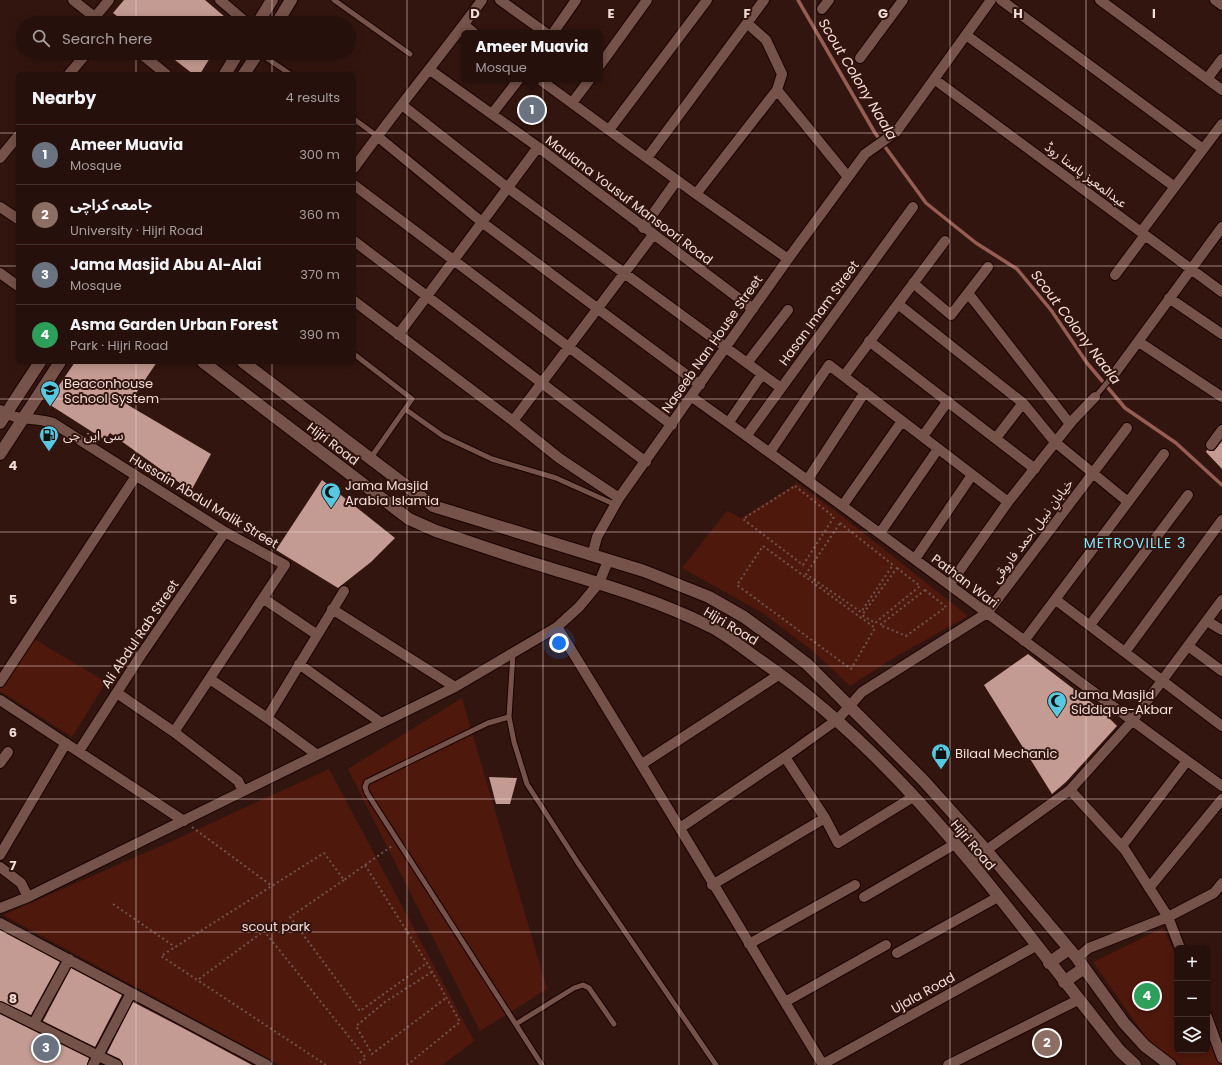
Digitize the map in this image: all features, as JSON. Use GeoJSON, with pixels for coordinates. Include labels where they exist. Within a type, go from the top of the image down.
{"type":"FeatureCollection","features":[{"type":"Feature","properties":{"kind":"main road"},"geometry":{"type":"LineString","coordinates":[[262,16],[272,0]]}},
{"type":"Feature","properties":{"kind":"main road"},"geometry":{"type":"LineString","coordinates":[[281,16],[291,0]]}},
{"type":"Feature","properties":{"kind":"main road"},"geometry":{"type":"LineString","coordinates":[[226,72],[234,60]]}},
{"type":"Feature","properties":{"kind":"main road"},"geometry":{"type":"LineString","coordinates":[[245,72],[253,60]]}},
{"type":"Feature","properties":{"kind":"main road"},"geometry":{"type":"LineString","coordinates":[[2,416],[39,364]]}},
{"type":"Feature","properties":{"kind":"main road"},"geometry":{"type":"LineString","coordinates":[[0,454],[4,441],[24,418],[59,364]]}},
{"type":"Feature","properties":{"kind":"main road","name":"Hijri Road"},"geometry":{"type":"LineString","coordinates":[[206,364],[409,519],[436,531],[650,600],[711,627],[780,674],[838,719],[878,758],[955,844],[1078,1000],[1120,1051],[1134,1065]]}},
{"type":"Feature","properties":{"kind":"main road","name":"Hijri Road"},"geometry":{"type":"LineString","coordinates":[[246,364],[433,506],[644,571],[702,594],[744,617],[807,664],[923,780],[986,850],[1077,958],[1124,1023],[1145,1046],[1170,1065]]}},
{"type":"Feature","properties":{"kind":"main road"},"geometry":{"type":"LineString","coordinates":[[1049,963],[1077,958]]}},
{"type":"Feature","properties":{"kind":"main road"},"geometry":{"type":"LineString","coordinates":[[1064,982],[1077,958]]}},
{"type":"Feature","properties":{"kind":"street"},"geometry":{"type":"LineString","coordinates":[[74,0],[93,16]]}},
{"type":"Feature","properties":{"kind":"street"},"geometry":{"type":"LineString","coordinates":[[100,16],[109,0]]}},
{"type":"Feature","properties":{"kind":"street"},"geometry":{"type":"LineString","coordinates":[[220,0],[239,16]]}},
{"type":"Feature","properties":{"kind":"street"},"geometry":{"type":"LineString","coordinates":[[356,165],[482,0]]}},
{"type":"Feature","properties":{"kind":"street"},"geometry":{"type":"LineString","coordinates":[[500,0],[542,30]]}},
{"type":"Feature","properties":{"kind":"street"},"geometry":{"type":"LineString","coordinates":[[555,30],[576,0]]}},
{"type":"Feature","properties":{"kind":"street"},"geometry":{"type":"LineString","coordinates":[[603,61],[647,0]]}},
{"type":"Feature","properties":{"kind":"street"},"geometry":{"type":"LineString","coordinates":[[609,130],[707,0]]}},
{"type":"Feature","properties":{"kind":"street"},"geometry":{"type":"LineString","coordinates":[[647,158],[764,0]]}},
{"type":"Feature","properties":{"kind":"street"},"geometry":{"type":"LineString","coordinates":[[822,9],[829,0]]}},
{"type":"Feature","properties":{"kind":"street"},"geometry":{"type":"LineString","coordinates":[[860,58],[903,0]]}},
{"type":"Feature","properties":{"kind":"street","name":"Naseeb Nan House Street"},"geometry":{"type":"LineString","coordinates":[[592,556],[597,537],[618,501],[788,259],[866,154],[896,132],[991,0]]}},
{"type":"Feature","properties":{"kind":"street"},"geometry":{"type":"LineString","coordinates":[[1001,0],[1203,149]]}},
{"type":"Feature","properties":{"kind":"street"},"geometry":{"type":"LineString","coordinates":[[1100,0],[1222,90]]}},
{"type":"Feature","properties":{"kind":"street"},"geometry":{"type":"LineString","coordinates":[[1215,0],[1222,6]]}},
{"type":"Feature","properties":{"kind":"street"},"geometry":{"type":"LineString","coordinates":[[696,194],[777,90],[782,74],[766,40],[747,23]]}},
{"type":"Feature","properties":{"kind":"street"},"geometry":{"type":"LineString","coordinates":[[464,25],[470,30]]}},
{"type":"Feature","properties":{"kind":"street"},"geometry":{"type":"LineString","coordinates":[[966,35],[1175,187]]}},
{"type":"Feature","properties":{"kind":"street"},"geometry":{"type":"LineString","coordinates":[[1207,79],[1222,59]]}},
{"type":"Feature","properties":{"kind":"street"},"geometry":{"type":"LineString","coordinates":[[71,72],[81,60]]}},
{"type":"Feature","properties":{"kind":"street"},"geometry":{"type":"LineString","coordinates":[[149,60],[164,72]]}},
{"type":"Feature","properties":{"kind":"street","name":"Maulana Yousuf Mansoori Road"},"geometry":{"type":"LineString","coordinates":[[430,70],[538,147],[643,228],[753,309]]}},
{"type":"Feature","properties":{"kind":"street","name":"عبدالمعیز پاستا روڈ"},"geometry":{"type":"LineString","coordinates":[[934,79],[1222,292]]}},
{"type":"Feature","properties":{"kind":"street"},"geometry":{"type":"LineString","coordinates":[[492,114],[517,82]]}},
{"type":"Feature","properties":{"kind":"street"},"geometry":{"type":"LineString","coordinates":[[543,82],[696,194],[788,259]]}},
{"type":"Feature","properties":{"kind":"street"},"geometry":{"type":"LineString","coordinates":[[572,103],[588,82]]}},
{"type":"Feature","properties":{"kind":"street"},"geometry":{"type":"LineString","coordinates":[[777,90],[848,177]]}},
{"type":"Feature","properties":{"kind":"street"},"geometry":{"type":"LineString","coordinates":[[402,105],[508,188],[781,388]]}},
{"type":"Feature","properties":{"kind":"street"},"geometry":{"type":"LineString","coordinates":[[1115,275],[1175,187],[1222,124]]}},
{"type":"Feature","properties":{"kind":"street"},"geometry":{"type":"LineString","coordinates":[[377,136],[483,223],[700,385]]}},
{"type":"Feature","properties":{"kind":"street"},"geometry":{"type":"LineString","coordinates":[[0,158],[16,138]]}},
{"type":"Feature","properties":{"kind":"street"},"geometry":{"type":"LineString","coordinates":[[398,335],[483,223],[538,147]]}},
{"type":"Feature","properties":{"kind":"street"},"geometry":{"type":"LineString","coordinates":[[643,228],[677,180]]}},
{"type":"Feature","properties":{"kind":"street"},"geometry":{"type":"LineString","coordinates":[[356,186],[672,425]]}},
{"type":"Feature","properties":{"kind":"street"},"geometry":{"type":"LineString","coordinates":[[0,207],[16,218]]}},
{"type":"Feature","properties":{"kind":"street","name":"Hasan Imam Street"},"geometry":{"type":"LineString","coordinates":[[747,435],[913,207]]}},
{"type":"Feature","properties":{"kind":"street"},"geometry":{"type":"LineString","coordinates":[[1115,373],[1222,227]]}},
{"type":"Feature","properties":{"kind":"street"},"geometry":{"type":"LineString","coordinates":[[513,421],[653,235]]}},
{"type":"Feature","properties":{"kind":"street"},"geometry":{"type":"LineString","coordinates":[[844,376],[945,241]]}},
{"type":"Feature","properties":{"kind":"street"},"geometry":{"type":"LineString","coordinates":[[356,243],[646,462]]}},
{"type":"Feature","properties":{"kind":"street"},"geometry":{"type":"LineString","coordinates":[[913,283],[951,315],[988,267]]}},
{"type":"Feature","properties":{"kind":"street"},"geometry":{"type":"LineString","coordinates":[[0,274],[16,285]]}},
{"type":"Feature","properties":{"kind":"street"},"geometry":{"type":"LineString","coordinates":[[968,293],[1070,424]]}},
{"type":"Feature","properties":{"kind":"street"},"geometry":{"type":"LineString","coordinates":[[1169,298],[1222,334]]}},
{"type":"Feature","properties":{"kind":"street"},"geometry":{"type":"LineString","coordinates":[[356,303],[513,421],[559,458],[618,501]]}},
{"type":"Feature","properties":{"kind":"street"},"geometry":{"type":"LineString","coordinates":[[898,304],[1023,403],[1055,442],[1128,502]]}},
{"type":"Feature","properties":{"kind":"street"},"geometry":{"type":"LineString","coordinates":[[746,363],[788,310]]}},
{"type":"Feature","properties":{"kind":"street"},"geometry":{"type":"LineString","coordinates":[[869,341],[1035,469]]}},
{"type":"Feature","properties":{"kind":"street"},"geometry":{"type":"LineString","coordinates":[[1138,342],[1222,397]]}},
{"type":"Feature","properties":{"kind":"street"},"geometry":{"type":"LineString","coordinates":[[770,452],[829,364],[1008,502]]}},
{"type":"Feature","properties":{"kind":"street"},"geometry":{"type":"LineString","coordinates":[[729,422],[762,374]]}},
{"type":"Feature","properties":{"kind":"street"},"geometry":{"type":"LineString","coordinates":[[808,479],[865,392]]}},
{"type":"Feature","properties":{"kind":"street","name":"Pathan Wari"},"geometry":{"type":"LineString","coordinates":[[692,396],[808,479],[1024,641],[1222,786]]}},
{"type":"Feature","properties":{"kind":"street"},"geometry":{"type":"LineString","coordinates":[[950,584],[1008,502],[1055,442],[1095,397]]}},
{"type":"Feature","properties":{"kind":"street"},"geometry":{"type":"LineString","coordinates":[[923,436],[948,401]]}},
{"type":"Feature","properties":{"kind":"street"},"geometry":{"type":"LineString","coordinates":[[996,438],[1023,403]]}},
{"type":"Feature","properties":{"kind":"street","name":"Hussain Abdul Malik Street"},"geometry":{"type":"LineString","coordinates":[[2,416],[40,419],[53,423],[225,532],[285,565],[264,599]]}},
{"type":"Feature","properties":{"kind":"street"},"geometry":{"type":"LineString","coordinates":[[843,506],[902,421]]}},
{"type":"Feature","properties":{"kind":"street","name":"خیابانِ نبیل احمد فاروقی"},"geometry":{"type":"LineString","coordinates":[[680,828],[838,719],[862,692],[987,613],[1092,472],[1127,428]]}},
{"type":"Feature","properties":{"kind":"street"},"geometry":{"type":"LineString","coordinates":[[1211,445],[1222,430]]}},
{"type":"Feature","properties":{"kind":"street"},"geometry":{"type":"LineString","coordinates":[[880,533],[938,448]]}},
{"type":"Feature","properties":{"kind":"street"},"geometry":{"type":"LineString","coordinates":[[1024,641],[1164,454]]}},
{"type":"Feature","properties":{"kind":"street"},"geometry":{"type":"LineString","coordinates":[[915,559],[972,475]]}},
{"type":"Feature","properties":{"kind":"street"},"geometry":{"type":"LineString","coordinates":[[0,682],[136,476]]}},
{"type":"Feature","properties":{"kind":"street"},"geometry":{"type":"LineString","coordinates":[[1090,625],[1188,495]]}},
{"type":"Feature","properties":{"kind":"street"},"geometry":{"type":"LineString","coordinates":[[1126,652],[1222,520]]}},
{"type":"Feature","properties":{"kind":"street","name":"Ali Abdul Rab Street"},"geometry":{"type":"LineString","coordinates":[[79,751],[225,532]]}},
{"type":"Feature","properties":{"kind":"street"},"geometry":{"type":"LineString","coordinates":[[0,908],[28,897],[184,821],[380,722],[455,687],[557,627],[579,607],[599,583],[608,561]]}},
{"type":"Feature","properties":{"kind":"street"},"geometry":{"type":"LineString","coordinates":[[267,718],[300,664],[316,634],[344,591]]}},
{"type":"Feature","properties":{"kind":"street"},"geometry":{"type":"LineString","coordinates":[[174,732],[264,599],[316,634]]}},
{"type":"Feature","properties":{"kind":"street"},"geometry":{"type":"LineString","coordinates":[[1056,600],[1222,726]]}},
{"type":"Feature","properties":{"kind":"street"},"geometry":{"type":"LineString","coordinates":[[970,862],[1070,790],[1132,721],[1222,600]]}},
{"type":"Feature","properties":{"kind":"street"},"geometry":{"type":"LineString","coordinates":[[332,609],[455,687]]}},
{"type":"Feature","properties":{"kind":"street"},"geometry":{"type":"LineString","coordinates":[[1206,621],[1222,630]]}},
{"type":"Feature","properties":{"kind":"street"},"geometry":{"type":"LineString","coordinates":[[557,627],[642,764],[712,885],[823,1064]]}},
{"type":"Feature","properties":{"kind":"street"},"geometry":{"type":"LineString","coordinates":[[1188,646],[1222,671]]}},
{"type":"Feature","properties":{"kind":"street"},"geometry":{"type":"LineString","coordinates":[[300,664],[380,722]]}},
{"type":"Feature","properties":{"kind":"street"},"geometry":{"type":"LineString","coordinates":[[642,764],[780,674]]}},
{"type":"Feature","properties":{"kind":"street"},"geometry":{"type":"LineString","coordinates":[[210,679],[316,754]]}},
{"type":"Feature","properties":{"kind":"street"},"geometry":{"type":"LineString","coordinates":[[117,693],[174,732],[238,781],[243,791]]}},
{"type":"Feature","properties":{"kind":"street"},"geometry":{"type":"LineString","coordinates":[[0,700],[184,821]]}},
{"type":"Feature","properties":{"kind":"street"},"geometry":{"type":"LineString","coordinates":[[0,855],[66,743]]}},
{"type":"Feature","properties":{"kind":"street"},"geometry":{"type":"LineString","coordinates":[[0,763],[8,752]]}},
{"type":"Feature","properties":{"kind":"street"},"geometry":{"type":"LineString","coordinates":[[785,757],[825,818],[838,843],[913,797]]}},
{"type":"Feature","properties":{"kind":"street"},"geometry":{"type":"LineString","coordinates":[[1122,846],[1187,761]]}},
{"type":"Feature","properties":{"kind":"street"},"geometry":{"type":"LineString","coordinates":[[1070,790],[1122,846],[1168,918],[1179,945]]}},
{"type":"Feature","properties":{"kind":"street"},"geometry":{"type":"LineString","coordinates":[[1149,888],[1222,799]]}},
{"type":"Feature","properties":{"kind":"street"},"geometry":{"type":"LineString","coordinates":[[712,885],[825,818]]}},
{"type":"Feature","properties":{"kind":"street"},"geometry":{"type":"LineString","coordinates":[[864,897],[955,844]]}},
{"type":"Feature","properties":{"kind":"street"},"geometry":{"type":"LineString","coordinates":[[0,867],[21,883],[28,897]]}},
{"type":"Feature","properties":{"kind":"street"},"geometry":{"type":"LineString","coordinates":[[1077,958],[1089,948],[1168,918],[1214,893],[1222,883]]}},
{"type":"Feature","properties":{"kind":"street"},"geometry":{"type":"LineString","coordinates":[[749,944],[854,885]]}},
{"type":"Feature","properties":{"kind":"street"},"geometry":{"type":"LineString","coordinates":[[896,953],[998,897]]}},
{"type":"Feature","properties":{"kind":"street"},"geometry":{"type":"LineString","coordinates":[[0,923],[267,1065]]}},
{"type":"Feature","properties":{"kind":"street"},"geometry":{"type":"LineString","coordinates":[[785,1002],[886,945]]}},
{"type":"Feature","properties":{"kind":"street","name":"Ujala Road"},"geometry":{"type":"LineString","coordinates":[[823,1064],[1036,946]]}},
{"type":"Feature","properties":{"kind":"street"},"geometry":{"type":"LineString","coordinates":[[34,1023],[69,959]]}},
{"type":"Feature","properties":{"kind":"street"},"geometry":{"type":"LineString","coordinates":[[93,1065],[131,993]]}},
{"type":"Feature","properties":{"kind":"street"},"geometry":{"type":"LineString","coordinates":[[948,1065],[1078,1000]]}},
{"type":"Feature","properties":{"kind":"street"},"geometry":{"type":"LineString","coordinates":[[0,1007],[117,1065]]}},
{"type":"Feature","properties":{"kind":"street"},"geometry":{"type":"LineString","coordinates":[[1210,1025],[1222,1058]]}},
{"type":"Feature","properties":{"kind":"lane"},"geometry":{"type":"LineString","coordinates":[[334,0],[410,54]]}},
{"type":"Feature","properties":{"kind":"lane"},"geometry":{"type":"LineString","coordinates":[[269,60],[287,72]]}},
{"type":"Feature","properties":{"kind":"lane"},"geometry":{"type":"LineString","coordinates":[[356,120],[377,136]]}},
{"type":"Feature","properties":{"kind":"lane"},"geometry":{"type":"LineString","coordinates":[[356,356],[412,399],[370,459]]}},
{"type":"Feature","properties":{"kind":"lane"},"geometry":{"type":"LineString","coordinates":[[1095,397],[1115,373]]}},
{"type":"Feature","properties":{"kind":"lane"},"geometry":{"type":"LineString","coordinates":[[405,409],[443,436],[492,459],[556,478],[618,501]]}},
{"type":"Feature","properties":{"kind":"lane"},"geometry":{"type":"LineString","coordinates":[[513,652],[509,717],[514,742],[527,784],[578,863],[716,1065]]}},
{"type":"Feature","properties":{"kind":"lane"},"geometry":{"type":"LineString","coordinates":[[509,717],[488,723],[367,782],[365,790],[542,1065]]}},
{"type":"Feature","properties":{"kind":"lane"},"geometry":{"type":"LineString","coordinates":[[516,1024],[574,988],[582,985],[589,988],[614,1024]]}},
{"type":"Feature","properties":{"kind":"path"},"geometry":{"type":"LineString","coordinates":[[795,486],[834,518],[803,566],[743,520],[795,486]]}},
{"type":"Feature","properties":{"kind":"path"},"geometry":{"type":"LineString","coordinates":[[840,523],[894,565],[861,612],[806,574],[840,523]]}},
{"type":"Feature","properties":{"kind":"path"},"geometry":{"type":"LineString","coordinates":[[763,546],[875,628],[851,669],[737,585],[763,546]]}},
{"type":"Feature","properties":{"kind":"path"},"geometry":{"type":"LineString","coordinates":[[897,568],[920,586],[875,623],[862,615],[897,568]]}},
{"type":"Feature","properties":{"kind":"path"},"geometry":{"type":"LineString","coordinates":[[925,590],[946,607],[906,636],[880,625],[919,595],[925,590]]}},
{"type":"Feature","properties":{"kind":"path"},"geometry":{"type":"LineString","coordinates":[[184,821],[272,886]]}},
{"type":"Feature","properties":{"kind":"path"},"geometry":{"type":"LineString","coordinates":[[398,842],[290,917],[360,1011],[427,963]]}},
{"type":"Feature","properties":{"kind":"path"},"geometry":{"type":"LineString","coordinates":[[326,1065],[198,979],[161,956],[324,854],[344,880]]}},
{"type":"Feature","properties":{"kind":"path"},"geometry":{"type":"LineString","coordinates":[[365,865],[427,963],[460,1022],[407,1065]]}},
{"type":"Feature","properties":{"kind":"path"},"geometry":{"type":"LineString","coordinates":[[113,904],[175,947]]}},
{"type":"Feature","properties":{"kind":"path"},"geometry":{"type":"LineString","coordinates":[[198,979],[264,932],[366,1058],[357,1065]]}},
{"type":"Feature","properties":{"kind":"path"},"geometry":{"type":"LineString","coordinates":[[432,972],[386,1002],[356,1026],[372,1054],[446,998]]}},
{"type":"Feature","properties":{"kind":"green space"},"geometry":{"type":"Polygon","coordinates":[[[797,483],[846,519],[968,616],[895,657],[850,686],[814,652],[763,613],[682,568],[727,511],[741,518],[797,483]]]}},
{"type":"Feature","properties":{"kind":"green space"},"geometry":{"type":"Polygon","coordinates":[[[34,639],[106,682],[72,737],[0,691],[0,683],[34,639]]]}},
{"type":"Feature","properties":{"kind":"green space"},"geometry":{"type":"Polygon","coordinates":[[[462,698],[547,989],[480,1031],[348,769],[462,698]]]}},
{"type":"Feature","properties":{"kind":"green space","name":"scout park"},"geometry":{"type":"Polygon","coordinates":[[[329,769],[474,1041],[442,1065],[280,1065],[3,915],[170,842],[329,769]]]}},
{"type":"Feature","properties":{"kind":"green space"},"geometry":{"type":"Polygon","coordinates":[[[1163,928],[1174,952],[1174,1053],[1210,1053],[1210,1038],[1221,1065],[1181,1065],[1149,1042],[1093,962],[1163,928]]]}},
{"type":"Feature","properties":{"kind":"building"},"geometry":{"type":"Polygon","coordinates":[[[124,0],[205,0],[224,16],[117,16],[113,13],[124,0]]]}},
{"type":"Feature","properties":{"kind":"building"},"geometry":{"type":"Polygon","coordinates":[[[175,60],[209,60],[201,72],[190,72],[175,60]]]}},
{"type":"Feature","properties":{"kind":"building"},"geometry":{"type":"Polygon","coordinates":[[[74,364],[156,364],[128,405],[211,454],[191,491],[110,433],[105,440],[47,403],[74,364]]]}},
{"type":"Feature","properties":{"kind":"building"},"geometry":{"type":"Polygon","coordinates":[[[1222,441],[1222,469],[1206,452],[1207,450],[1214,451],[1222,441]]]}},
{"type":"Feature","properties":{"kind":"building","name":"Jama Masjid Arabia Islamia"},"geometry":{"type":"Polygon","coordinates":[[[322,480],[395,538],[371,562],[338,588],[276,550],[322,480]]]}},
{"type":"Feature","properties":{"kind":"building","name":"Jama Masjid Siddique-Akbar"},"geometry":{"type":"Polygon","coordinates":[[[1028,654],[1101,710],[1117,726],[1066,782],[1052,794],[984,685],[1028,654]]]}},
{"type":"Feature","properties":{"kind":"building"},"geometry":{"type":"Polygon","coordinates":[[[489,777],[517,778],[510,804],[496,804],[489,777]]]}},
{"type":"Feature","properties":{"kind":"building"},"geometry":{"type":"Polygon","coordinates":[[[0,930],[60,962],[31,1015],[0,1001],[0,930]]]}},
{"type":"Feature","properties":{"kind":"building"},"geometry":{"type":"Polygon","coordinates":[[[71,968],[122,995],[95,1047],[43,1021],[71,968]]]}},
{"type":"Feature","properties":{"kind":"building"},"geometry":{"type":"Polygon","coordinates":[[[133,1002],[252,1065],[123,1065],[120,1059],[107,1053],[133,1002]]]}},
{"type":"Feature","properties":{"kind":"building"},"geometry":{"type":"Polygon","coordinates":[[[0,1014],[89,1058],[87,1065],[0,1065],[0,1014]]]}},
{"type":"Feature","properties":{"kind":"waterway","name":"Scout Colony Naala"},"geometry":{"type":"LineString","coordinates":[[798,0],[875,133],[926,203],[976,243],[1017,269],[1051,310],[1087,363],[1125,408],[1176,443],[1222,485]]}},
{"type":"Feature","properties":{"kind":"place","name":"Ameer Muavia"},"geometry":{"type":"Point","coordinates":[532,110]}},
{"type":"Feature","properties":{"kind":"place","name":"Beaconhouse School System"},"geometry":{"type":"Point","coordinates":[50,407]}},
{"type":"Feature","properties":{"kind":"place","name":"سی این جی"},"geometry":{"type":"Point","coordinates":[49,452]}},
{"type":"Feature","properties":{"kind":"place","name":"Jama Masjid Arabia Islamia"},"geometry":{"type":"Point","coordinates":[331,509]}},
{"type":"Feature","properties":{"kind":"place","name":"Jama Masjid Siddique-Akbar"},"geometry":{"type":"Point","coordinates":[1057,718]}},
{"type":"Feature","properties":{"kind":"place","name":"Bilaal Mechanic"},"geometry":{"type":"Point","coordinates":[941,770]}},
{"type":"Feature","properties":{"kind":"place","name":"Asma Garden Urban Forest"},"geometry":{"type":"Point","coordinates":[1147,996]}},
{"type":"Feature","properties":{"kind":"place","name":"جامعہ کراچی"},"geometry":{"type":"Point","coordinates":[1047,1043]}},
{"type":"Feature","properties":{"kind":"place","name":"Jama Masjid Abu Al-Alai"},"geometry":{"type":"Point","coordinates":[46,1048]}},
{"type":"Feature","properties":{"kind":"district","name":"METROVILLE 3"},"geometry":{"type":"Point","coordinates":[1135,543]}}]}
